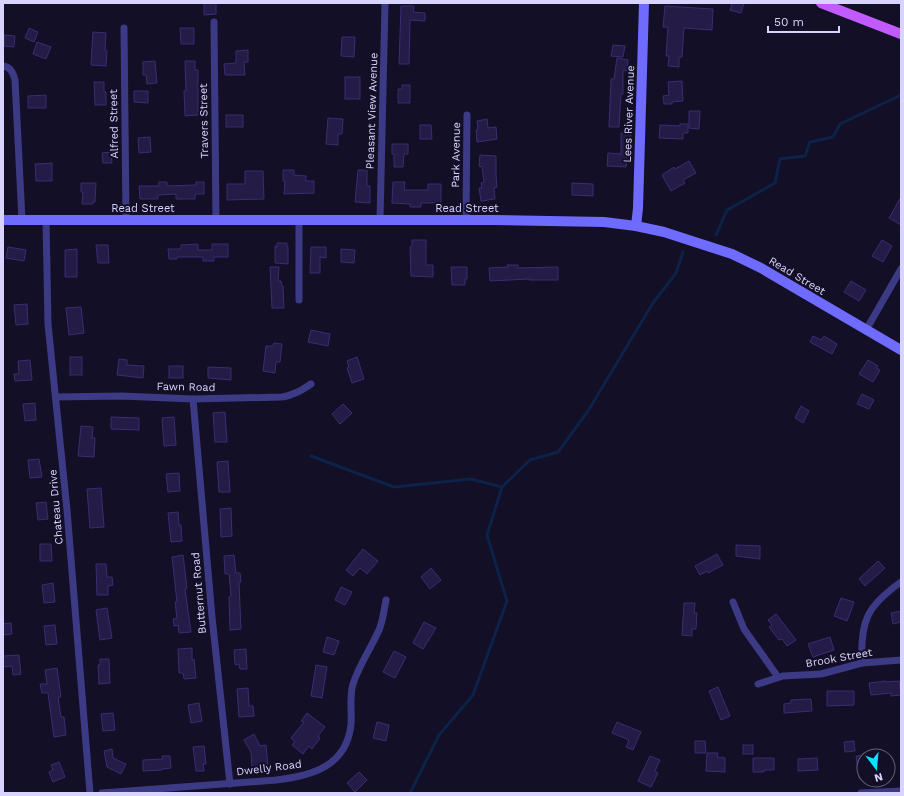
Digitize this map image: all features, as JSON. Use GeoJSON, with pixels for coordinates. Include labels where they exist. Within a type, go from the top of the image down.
{"type":"FeatureCollection","features":[{"type":"Feature","properties":{"kind":"main road","name":"Lees River Avenue"},"geometry":{"type":"LineString","coordinates":[[636,226],[638,208],[644,3]]}},
{"type":"Feature","properties":{"kind":"main road"},"geometry":{"type":"LineString","coordinates":[[821,3],[901,34]]}},
{"type":"Feature","properties":{"kind":"main road","name":"Read Street"},"geometry":{"type":"LineString","coordinates":[[3,220],[466,220],[604,222],[636,226],[664,232],[732,254],[761,268],[901,350]]}},
{"type":"Feature","properties":{"kind":"street","name":"Pleasant View Avenue"},"geometry":{"type":"LineString","coordinates":[[380,220],[385,3]]}},
{"type":"Feature","properties":{"kind":"street","name":"Travers Street"},"geometry":{"type":"LineString","coordinates":[[214,22],[216,220]]}},
{"type":"Feature","properties":{"kind":"street","name":"Alfred Street"},"geometry":{"type":"LineString","coordinates":[[124,28],[126,220]]}},
{"type":"Feature","properties":{"kind":"street"},"geometry":{"type":"LineString","coordinates":[[3,66],[12,71],[15,80],[22,220]]}},
{"type":"Feature","properties":{"kind":"street","name":"Park Avenue"},"geometry":{"type":"LineString","coordinates":[[466,220],[467,115]]}},
{"type":"Feature","properties":{"kind":"street","name":"Chateau Drive"},"geometry":{"type":"LineString","coordinates":[[46,220],[48,324],[69,532],[90,793]]}},
{"type":"Feature","properties":{"kind":"street"},"geometry":{"type":"LineString","coordinates":[[299,220],[299,300]]}},
{"type":"Feature","properties":{"kind":"street"},"geometry":{"type":"LineString","coordinates":[[866,330],[901,269]]}},
{"type":"Feature","properties":{"kind":"street","name":"Fawn Road"},"geometry":{"type":"LineString","coordinates":[[56,397],[121,396],[193,399],[286,396],[298,393],[311,384]]}},
{"type":"Feature","properties":{"kind":"street","name":"Butternut Road"},"geometry":{"type":"LineString","coordinates":[[193,399],[212,617],[230,784]]}},
{"type":"Feature","properties":{"kind":"street"},"geometry":{"type":"LineString","coordinates":[[862,663],[861,649],[863,628],[868,614],[879,598],[901,582]]}},
{"type":"Feature","properties":{"kind":"street","name":"Dwelly Road"},"geometry":{"type":"LineString","coordinates":[[102,793],[297,778],[323,769],[334,760],[346,744],[351,723],[350,698],[352,685],[358,670],[380,628],[386,600]]}},
{"type":"Feature","properties":{"kind":"street"},"geometry":{"type":"LineString","coordinates":[[733,602],[744,629],[778,677]]}},
{"type":"Feature","properties":{"kind":"street","name":"Brook Street"},"geometry":{"type":"LineString","coordinates":[[758,684],[783,676],[821,674],[862,663],[901,660]]}},
{"type":"Feature","properties":{"kind":"street"},"geometry":{"type":"LineString","coordinates":[[861,793],[901,791]]}},
{"type":"Feature","properties":{"kind":"building"},"geometry":{"type":"Polygon","coordinates":[[[204,3],[216,3],[216,14],[204,15],[204,3]]]}},
{"type":"Feature","properties":{"kind":"building"},"geometry":{"type":"Polygon","coordinates":[[[732,3],[744,3],[741,13],[730,10],[732,3]]]}},
{"type":"Feature","properties":{"kind":"building"},"geometry":{"type":"Polygon","coordinates":[[[401,6],[414,6],[413,12],[425,13],[425,21],[410,20],[409,64],[399,64],[401,6]]]}},
{"type":"Feature","properties":{"kind":"building"},"geometry":{"type":"Polygon","coordinates":[[[665,6],[713,9],[712,30],[684,28],[682,57],[679,57],[679,67],[668,66],[669,56],[666,56],[668,27],[663,27],[665,6]]]}},
{"type":"Feature","properties":{"kind":"building"},"geometry":{"type":"Polygon","coordinates":[[[29,28],[38,32],[34,42],[25,38],[29,28]]]}},
{"type":"Feature","properties":{"kind":"building"},"geometry":{"type":"Polygon","coordinates":[[[180,28],[194,28],[194,44],[181,44],[180,28]]]}},
{"type":"Feature","properties":{"kind":"building"},"geometry":{"type":"Polygon","coordinates":[[[93,32],[106,33],[106,66],[91,65],[93,32]]]}},
{"type":"Feature","properties":{"kind":"building"},"geometry":{"type":"Polygon","coordinates":[[[4,35],[15,36],[14,47],[4,46],[4,35]]]}},
{"type":"Feature","properties":{"kind":"building"},"geometry":{"type":"Polygon","coordinates":[[[342,37],[355,37],[354,57],[341,56],[342,37]]]}},
{"type":"Feature","properties":{"kind":"building"},"geometry":{"type":"Polygon","coordinates":[[[37,42],[51,47],[46,59],[33,54],[37,42]]]}},
{"type":"Feature","properties":{"kind":"building"},"geometry":{"type":"Polygon","coordinates":[[[613,45],[625,46],[623,57],[611,56],[613,45]]]}},
{"type":"Feature","properties":{"kind":"building"},"geometry":{"type":"Polygon","coordinates":[[[248,50],[248,62],[244,62],[245,75],[225,75],[224,64],[236,63],[236,51],[248,50]]]}},
{"type":"Feature","properties":{"kind":"building"},"geometry":{"type":"Polygon","coordinates":[[[617,58],[628,60],[627,71],[623,70],[623,94],[621,94],[619,127],[609,127],[611,79],[614,79],[617,58]]]}},
{"type":"Feature","properties":{"kind":"building"},"geometry":{"type":"Polygon","coordinates":[[[155,61],[157,83],[147,84],[146,75],[143,75],[143,62],[155,61]]]}},
{"type":"Feature","properties":{"kind":"building"},"geometry":{"type":"Polygon","coordinates":[[[185,61],[195,61],[195,70],[198,70],[198,115],[185,116],[185,61]]]}},
{"type":"Feature","properties":{"kind":"building"},"geometry":{"type":"Polygon","coordinates":[[[345,77],[360,77],[360,99],[345,99],[345,77]]]}},
{"type":"Feature","properties":{"kind":"building"},"geometry":{"type":"Polygon","coordinates":[[[682,81],[683,101],[672,102],[672,104],[664,104],[663,96],[669,95],[668,82],[682,81]]]}},
{"type":"Feature","properties":{"kind":"building"},"geometry":{"type":"Polygon","coordinates":[[[94,82],[104,82],[106,105],[95,105],[94,82]]]}},
{"type":"Feature","properties":{"kind":"building"},"geometry":{"type":"Polygon","coordinates":[[[402,85],[410,85],[410,103],[398,103],[398,89],[402,89],[402,85]]]}},
{"type":"Feature","properties":{"kind":"building"},"geometry":{"type":"Polygon","coordinates":[[[134,91],[148,91],[148,103],[134,102],[134,91]]]}},
{"type":"Feature","properties":{"kind":"building"},"geometry":{"type":"Polygon","coordinates":[[[46,95],[46,108],[28,108],[28,96],[46,95]]]}},
{"type":"Feature","properties":{"kind":"building"},"geometry":{"type":"Polygon","coordinates":[[[689,111],[700,111],[699,129],[689,128],[689,111]]]}},
{"type":"Feature","properties":{"kind":"building"},"geometry":{"type":"Polygon","coordinates":[[[226,115],[243,115],[243,127],[226,127],[226,115]]]}},
{"type":"Feature","properties":{"kind":"building"},"geometry":{"type":"Polygon","coordinates":[[[328,118],[343,119],[342,134],[338,134],[338,145],[326,144],[328,118]]]}},
{"type":"Feature","properties":{"kind":"building"},"geometry":{"type":"Polygon","coordinates":[[[487,119],[488,128],[496,127],[497,139],[477,142],[477,121],[487,119]]]}},
{"type":"Feature","properties":{"kind":"building"},"geometry":{"type":"Polygon","coordinates":[[[680,124],[688,124],[688,133],[683,133],[683,139],[659,138],[660,125],[680,126],[680,124]]]}},
{"type":"Feature","properties":{"kind":"building"},"geometry":{"type":"Polygon","coordinates":[[[420,125],[431,125],[432,139],[420,139],[420,125]]]}},
{"type":"Feature","properties":{"kind":"building"},"geometry":{"type":"Polygon","coordinates":[[[621,133],[631,134],[631,142],[628,142],[626,167],[607,166],[608,153],[621,154],[621,133]]]}},
{"type":"Feature","properties":{"kind":"building"},"geometry":{"type":"Polygon","coordinates":[[[150,137],[151,152],[139,153],[138,138],[150,137]]]}},
{"type":"Feature","properties":{"kind":"building"},"geometry":{"type":"Polygon","coordinates":[[[392,144],[408,144],[408,154],[404,154],[403,167],[394,167],[392,144]]]}},
{"type":"Feature","properties":{"kind":"building"},"geometry":{"type":"Polygon","coordinates":[[[111,152],[112,163],[103,163],[102,153],[111,152]]]}},
{"type":"Feature","properties":{"kind":"building"},"geometry":{"type":"Polygon","coordinates":[[[480,155],[496,156],[497,187],[494,188],[495,199],[481,201],[479,188],[482,188],[481,183],[484,182],[482,167],[479,166],[480,155]]]}},
{"type":"Feature","properties":{"kind":"building"},"geometry":{"type":"Polygon","coordinates":[[[689,161],[696,173],[683,180],[685,183],[671,191],[662,175],[674,167],[675,169],[689,161]]]}},
{"type":"Feature","properties":{"kind":"building"},"geometry":{"type":"Polygon","coordinates":[[[52,163],[52,181],[36,181],[35,164],[52,163]]]}},
{"type":"Feature","properties":{"kind":"building"},"geometry":{"type":"Polygon","coordinates":[[[283,170],[294,170],[294,175],[306,176],[306,181],[314,181],[314,193],[284,194],[285,181],[283,181],[283,170]]]}},
{"type":"Feature","properties":{"kind":"building"},"geometry":{"type":"Polygon","coordinates":[[[358,170],[367,170],[367,186],[370,186],[370,203],[355,202],[358,170]]]}},
{"type":"Feature","properties":{"kind":"building"},"geometry":{"type":"Polygon","coordinates":[[[245,171],[263,171],[264,199],[227,200],[227,184],[245,184],[245,171]]]}},
{"type":"Feature","properties":{"kind":"building"},"geometry":{"type":"Polygon","coordinates":[[[159,182],[167,182],[167,186],[196,185],[196,182],[204,182],[204,194],[195,194],[195,199],[176,199],[176,194],[158,195],[158,199],[140,199],[139,186],[159,186],[159,182]]]}},
{"type":"Feature","properties":{"kind":"building"},"geometry":{"type":"Polygon","coordinates":[[[393,182],[405,182],[404,190],[428,190],[428,184],[441,184],[441,203],[421,203],[421,207],[410,207],[410,204],[392,203],[393,182]]]}},
{"type":"Feature","properties":{"kind":"building"},"geometry":{"type":"Polygon","coordinates":[[[81,183],[96,183],[95,202],[93,202],[93,204],[82,204],[83,192],[81,192],[81,183]]]}},
{"type":"Feature","properties":{"kind":"building"},"geometry":{"type":"Polygon","coordinates":[[[572,183],[593,184],[593,196],[572,195],[572,183]]]}},
{"type":"Feature","properties":{"kind":"building"},"geometry":{"type":"Polygon","coordinates":[[[901,197],[901,225],[889,218],[901,197]]]}},
{"type":"Feature","properties":{"kind":"building"},"geometry":{"type":"Polygon","coordinates":[[[412,240],[426,240],[426,265],[433,265],[433,277],[411,276],[410,247],[412,246],[412,240]]]}},
{"type":"Feature","properties":{"kind":"building"},"geometry":{"type":"Polygon","coordinates":[[[882,240],[892,246],[883,262],[872,256],[882,240]]]}},
{"type":"Feature","properties":{"kind":"building"},"geometry":{"type":"Polygon","coordinates":[[[277,243],[287,243],[288,264],[275,263],[275,246],[277,247],[277,243]]]}},
{"type":"Feature","properties":{"kind":"building"},"geometry":{"type":"Polygon","coordinates":[[[198,244],[198,250],[212,250],[212,244],[228,244],[228,257],[214,257],[214,261],[203,261],[203,257],[177,257],[177,259],[169,259],[168,249],[181,249],[181,245],[198,244]]]}},
{"type":"Feature","properties":{"kind":"building"},"geometry":{"type":"Polygon","coordinates":[[[96,245],[108,245],[109,263],[98,263],[96,245]]]}},
{"type":"Feature","properties":{"kind":"building"},"geometry":{"type":"Polygon","coordinates":[[[8,247],[26,250],[24,261],[6,258],[8,247]]]}},
{"type":"Feature","properties":{"kind":"building"},"geometry":{"type":"Polygon","coordinates":[[[311,247],[326,247],[326,258],[320,257],[320,273],[310,273],[311,247]]]}},
{"type":"Feature","properties":{"kind":"building"},"geometry":{"type":"Polygon","coordinates":[[[77,249],[77,277],[65,277],[65,250],[77,249]]]}},
{"type":"Feature","properties":{"kind":"building"},"geometry":{"type":"Polygon","coordinates":[[[341,249],[355,250],[354,263],[341,262],[341,249]]]}},
{"type":"Feature","properties":{"kind":"building"},"geometry":{"type":"Polygon","coordinates":[[[507,265],[518,265],[518,268],[558,267],[558,280],[529,279],[490,281],[489,268],[508,267],[507,265]]]}},
{"type":"Feature","properties":{"kind":"building"},"geometry":{"type":"Polygon","coordinates":[[[270,267],[279,267],[278,281],[281,281],[283,286],[284,308],[272,308],[270,267]]]}},
{"type":"Feature","properties":{"kind":"building"},"geometry":{"type":"Polygon","coordinates":[[[451,267],[467,267],[467,279],[465,279],[465,285],[452,285],[451,267]]]}},
{"type":"Feature","properties":{"kind":"building"},"geometry":{"type":"Polygon","coordinates":[[[851,281],[866,290],[859,301],[844,292],[851,281]]]}},
{"type":"Feature","properties":{"kind":"building"},"geometry":{"type":"Polygon","coordinates":[[[27,304],[28,324],[16,325],[14,305],[27,304]]]}},
{"type":"Feature","properties":{"kind":"building"},"geometry":{"type":"Polygon","coordinates":[[[81,307],[84,333],[69,335],[66,308],[81,307]]]}},
{"type":"Feature","properties":{"kind":"building"},"geometry":{"type":"Polygon","coordinates":[[[311,330],[330,334],[328,346],[308,342],[311,330]]]}},
{"type":"Feature","properties":{"kind":"building"},"geometry":{"type":"Polygon","coordinates":[[[813,336],[821,340],[824,336],[837,344],[832,354],[810,342],[813,336]]]}},
{"type":"Feature","properties":{"kind":"building"},"geometry":{"type":"Polygon","coordinates":[[[274,343],[282,344],[280,362],[276,362],[275,373],[263,371],[266,346],[273,346],[274,343]]]}},
{"type":"Feature","properties":{"kind":"building"},"geometry":{"type":"Polygon","coordinates":[[[70,357],[82,357],[82,375],[70,375],[70,357]]]}},
{"type":"Feature","properties":{"kind":"building"},"geometry":{"type":"Polygon","coordinates":[[[357,357],[364,379],[352,383],[347,368],[349,367],[347,361],[357,357]]]}},
{"type":"Feature","properties":{"kind":"building"},"geometry":{"type":"Polygon","coordinates":[[[119,359],[127,360],[127,365],[144,366],[143,378],[117,375],[119,359]]]}},
{"type":"Feature","properties":{"kind":"building"},"geometry":{"type":"Polygon","coordinates":[[[30,360],[32,380],[15,381],[14,374],[19,374],[18,361],[30,360]]]}},
{"type":"Feature","properties":{"kind":"building"},"geometry":{"type":"Polygon","coordinates":[[[868,360],[878,366],[876,368],[880,370],[873,382],[859,374],[868,360]]]}},
{"type":"Feature","properties":{"kind":"building"},"geometry":{"type":"Polygon","coordinates":[[[169,366],[183,366],[183,378],[169,378],[169,366]]]}},
{"type":"Feature","properties":{"kind":"building"},"geometry":{"type":"Polygon","coordinates":[[[208,367],[231,368],[231,380],[208,378],[208,367]]]}},
{"type":"Feature","properties":{"kind":"building"},"geometry":{"type":"Polygon","coordinates":[[[862,394],[874,400],[869,409],[857,404],[862,394]]]}},
{"type":"Feature","properties":{"kind":"building"},"geometry":{"type":"Polygon","coordinates":[[[35,403],[36,420],[25,421],[23,404],[35,403]]]}},
{"type":"Feature","properties":{"kind":"building"},"geometry":{"type":"Polygon","coordinates":[[[343,404],[352,413],[340,424],[332,414],[343,404]]]}},
{"type":"Feature","properties":{"kind":"building"},"geometry":{"type":"Polygon","coordinates":[[[801,406],[809,411],[803,423],[795,418],[801,406]]]}},
{"type":"Feature","properties":{"kind":"building"},"geometry":{"type":"Polygon","coordinates":[[[225,412],[227,442],[215,442],[213,413],[225,412]]]}},
{"type":"Feature","properties":{"kind":"building"},"geometry":{"type":"Polygon","coordinates":[[[111,417],[139,418],[139,430],[111,429],[111,417]]]}},
{"type":"Feature","properties":{"kind":"building"},"geometry":{"type":"Polygon","coordinates":[[[174,417],[176,445],[164,446],[162,418],[174,417]]]}},
{"type":"Feature","properties":{"kind":"building"},"geometry":{"type":"Polygon","coordinates":[[[81,426],[93,427],[92,438],[95,438],[94,457],[78,456],[81,426]]]}},
{"type":"Feature","properties":{"kind":"building"},"geometry":{"type":"Polygon","coordinates":[[[39,459],[42,477],[30,478],[28,460],[39,459]]]}},
{"type":"Feature","properties":{"kind":"building"},"geometry":{"type":"Polygon","coordinates":[[[228,461],[230,492],[219,492],[217,462],[228,461]]]}},
{"type":"Feature","properties":{"kind":"building"},"geometry":{"type":"Polygon","coordinates":[[[179,473],[180,491],[168,492],[166,474],[179,473]]]}},
{"type":"Feature","properties":{"kind":"building"},"geometry":{"type":"Polygon","coordinates":[[[101,488],[104,527],[90,528],[87,489],[101,488]]]}},
{"type":"Feature","properties":{"kind":"building"},"geometry":{"type":"Polygon","coordinates":[[[46,502],[48,519],[38,520],[36,503],[46,502]]]}},
{"type":"Feature","properties":{"kind":"building"},"geometry":{"type":"Polygon","coordinates":[[[231,508],[232,536],[221,537],[220,509],[231,508]]]}},
{"type":"Feature","properties":{"kind":"building"},"geometry":{"type":"Polygon","coordinates":[[[178,512],[182,541],[171,542],[168,513],[178,512]]]}},
{"type":"Feature","properties":{"kind":"building"},"geometry":{"type":"Polygon","coordinates":[[[40,544],[51,544],[52,561],[40,561],[40,544]]]}},
{"type":"Feature","properties":{"kind":"building"},"geometry":{"type":"Polygon","coordinates":[[[736,545],[760,546],[760,559],[736,556],[736,545]]]}},
{"type":"Feature","properties":{"kind":"building"},"geometry":{"type":"Polygon","coordinates":[[[363,549],[378,561],[367,574],[360,568],[353,576],[346,570],[363,549]]]}},
{"type":"Feature","properties":{"kind":"building"},"geometry":{"type":"Polygon","coordinates":[[[717,554],[723,565],[708,573],[707,571],[700,575],[695,566],[717,554]]]}},
{"type":"Feature","properties":{"kind":"building"},"geometry":{"type":"Polygon","coordinates":[[[183,555],[187,588],[185,589],[191,632],[179,633],[178,625],[174,626],[173,619],[177,618],[175,602],[177,602],[172,557],[183,555]]]}},
{"type":"Feature","properties":{"kind":"building"},"geometry":{"type":"Polygon","coordinates":[[[234,555],[236,573],[240,573],[241,582],[239,582],[241,629],[230,630],[229,597],[231,596],[229,574],[225,574],[224,556],[234,555]]]}},
{"type":"Feature","properties":{"kind":"building"},"geometry":{"type":"Polygon","coordinates":[[[878,561],[885,568],[865,586],[859,579],[878,561]]]}},
{"type":"Feature","properties":{"kind":"building"},"geometry":{"type":"Polygon","coordinates":[[[96,564],[106,564],[107,577],[112,577],[113,585],[108,586],[108,595],[97,595],[96,564]]]}},
{"type":"Feature","properties":{"kind":"building"},"geometry":{"type":"Polygon","coordinates":[[[431,568],[441,580],[430,589],[421,577],[431,568]]]}},
{"type":"Feature","properties":{"kind":"building"},"geometry":{"type":"Polygon","coordinates":[[[53,583],[55,602],[44,603],[42,585],[53,583]]]}},
{"type":"Feature","properties":{"kind":"building"},"geometry":{"type":"Polygon","coordinates":[[[341,587],[352,592],[345,605],[335,600],[341,587]]]}},
{"type":"Feature","properties":{"kind":"building"},"geometry":{"type":"Polygon","coordinates":[[[841,598],[854,602],[847,621],[834,616],[841,598]]]}},
{"type":"Feature","properties":{"kind":"building"},"geometry":{"type":"Polygon","coordinates":[[[684,603],[695,603],[694,613],[697,613],[696,629],[692,629],[692,636],[682,635],[684,603]]]}},
{"type":"Feature","properties":{"kind":"building"},"geometry":{"type":"Polygon","coordinates":[[[107,608],[112,638],[100,640],[96,610],[107,608]]]}},
{"type":"Feature","properties":{"kind":"building"},"geometry":{"type":"Polygon","coordinates":[[[901,611],[901,622],[893,624],[891,613],[901,611]]]}},
{"type":"Feature","properties":{"kind":"building"},"geometry":{"type":"Polygon","coordinates":[[[776,614],[796,640],[787,646],[782,639],[779,640],[769,627],[772,625],[768,620],[776,614]]]}},
{"type":"Feature","properties":{"kind":"building"},"geometry":{"type":"Polygon","coordinates":[[[424,622],[436,628],[423,649],[413,643],[424,622]]]}},
{"type":"Feature","properties":{"kind":"building"},"geometry":{"type":"Polygon","coordinates":[[[11,623],[12,634],[3,635],[3,624],[11,623]]]}},
{"type":"Feature","properties":{"kind":"building"},"geometry":{"type":"Polygon","coordinates":[[[55,625],[57,644],[46,645],[44,626],[55,625]]]}},
{"type":"Feature","properties":{"kind":"building"},"geometry":{"type":"Polygon","coordinates":[[[327,637],[339,641],[334,655],[323,652],[327,637]]]}},
{"type":"Feature","properties":{"kind":"building"},"geometry":{"type":"Polygon","coordinates":[[[830,637],[834,650],[813,657],[808,644],[830,637]]]}},
{"type":"Feature","properties":{"kind":"building"},"geometry":{"type":"Polygon","coordinates":[[[192,648],[192,660],[194,659],[196,678],[184,679],[183,673],[179,673],[178,649],[192,648]]]}},
{"type":"Feature","properties":{"kind":"building"},"geometry":{"type":"Polygon","coordinates":[[[246,649],[247,669],[240,669],[239,664],[235,665],[234,650],[246,649]]]}},
{"type":"Feature","properties":{"kind":"building"},"geometry":{"type":"Polygon","coordinates":[[[394,651],[406,657],[395,678],[383,672],[394,651]]]}},
{"type":"Feature","properties":{"kind":"building"},"geometry":{"type":"Polygon","coordinates":[[[19,655],[21,674],[13,675],[12,666],[3,667],[3,656],[19,655]]]}},
{"type":"Feature","properties":{"kind":"building"},"geometry":{"type":"Polygon","coordinates":[[[100,659],[109,659],[110,683],[99,684],[98,665],[100,665],[100,659]]]}},
{"type":"Feature","properties":{"kind":"building"},"geometry":{"type":"Polygon","coordinates":[[[316,665],[327,667],[322,698],[311,696],[316,665]]]}},
{"type":"Feature","properties":{"kind":"building"},"geometry":{"type":"Polygon","coordinates":[[[57,668],[61,697],[58,697],[61,717],[64,717],[66,735],[54,737],[48,693],[42,693],[40,684],[47,684],[45,670],[57,668]]]}},
{"type":"Feature","properties":{"kind":"building"},"geometry":{"type":"Polygon","coordinates":[[[899,681],[901,695],[891,696],[891,693],[871,695],[869,683],[899,681]]]}},
{"type":"Feature","properties":{"kind":"building"},"geometry":{"type":"Polygon","coordinates":[[[718,687],[730,716],[721,720],[709,691],[718,687]]]}},
{"type":"Feature","properties":{"kind":"building"},"geometry":{"type":"Polygon","coordinates":[[[248,688],[249,706],[253,706],[254,716],[239,717],[237,689],[248,688]]]}},
{"type":"Feature","properties":{"kind":"building"},"geometry":{"type":"Polygon","coordinates":[[[827,691],[854,691],[854,705],[827,706],[827,691]]]}},
{"type":"Feature","properties":{"kind":"building"},"geometry":{"type":"Polygon","coordinates":[[[811,699],[812,711],[784,713],[784,704],[791,703],[791,700],[811,699]]]}},
{"type":"Feature","properties":{"kind":"building"},"geometry":{"type":"Polygon","coordinates":[[[199,703],[202,721],[191,723],[188,705],[199,703]]]}},
{"type":"Feature","properties":{"kind":"building"},"geometry":{"type":"Polygon","coordinates":[[[113,713],[115,730],[103,731],[101,714],[113,713]]]}},
{"type":"Feature","properties":{"kind":"building"},"geometry":{"type":"Polygon","coordinates":[[[307,713],[325,727],[318,736],[320,738],[312,749],[309,746],[303,754],[292,745],[295,741],[291,738],[304,722],[301,721],[307,713]]]}},
{"type":"Feature","properties":{"kind":"building"},"geometry":{"type":"Polygon","coordinates":[[[377,722],[389,725],[386,741],[373,738],[377,722]]]}},
{"type":"Feature","properties":{"kind":"building"},"geometry":{"type":"Polygon","coordinates":[[[617,722],[641,732],[633,750],[626,747],[629,740],[612,733],[617,722]]]}},
{"type":"Feature","properties":{"kind":"building"},"geometry":{"type":"Polygon","coordinates":[[[254,734],[260,746],[266,745],[268,767],[252,769],[251,752],[244,740],[254,734]]]}},
{"type":"Feature","properties":{"kind":"building"},"geometry":{"type":"Polygon","coordinates":[[[695,741],[705,741],[706,753],[695,753],[695,741]]]}},
{"type":"Feature","properties":{"kind":"building"},"geometry":{"type":"Polygon","coordinates":[[[854,741],[855,751],[845,752],[844,742],[854,741]]]}},
{"type":"Feature","properties":{"kind":"building"},"geometry":{"type":"Polygon","coordinates":[[[743,745],[753,745],[753,754],[743,754],[743,745]]]}},
{"type":"Feature","properties":{"kind":"building"},"geometry":{"type":"Polygon","coordinates":[[[204,746],[206,764],[203,764],[204,771],[196,771],[193,747],[204,746]]]}},
{"type":"Feature","properties":{"kind":"building"},"geometry":{"type":"Polygon","coordinates":[[[112,749],[113,758],[126,764],[121,774],[107,767],[104,751],[112,749]]]}},
{"type":"Feature","properties":{"kind":"building"},"geometry":{"type":"Polygon","coordinates":[[[707,753],[718,753],[717,757],[725,758],[725,772],[706,771],[707,753]]]}},
{"type":"Feature","properties":{"kind":"building"},"geometry":{"type":"Polygon","coordinates":[[[162,756],[170,756],[171,768],[143,771],[143,760],[163,759],[162,756]]]}},
{"type":"Feature","properties":{"kind":"building"},"geometry":{"type":"Polygon","coordinates":[[[650,756],[660,760],[655,771],[658,773],[651,787],[638,781],[650,756]]]}},
{"type":"Feature","properties":{"kind":"building"},"geometry":{"type":"Polygon","coordinates":[[[753,758],[774,758],[774,770],[753,772],[753,758]]]}},
{"type":"Feature","properties":{"kind":"building"},"geometry":{"type":"Polygon","coordinates":[[[817,758],[818,770],[798,771],[798,759],[817,758]]]}},
{"type":"Feature","properties":{"kind":"building"},"geometry":{"type":"Polygon","coordinates":[[[59,762],[65,777],[53,782],[49,772],[53,770],[51,765],[59,762]]]}},
{"type":"Feature","properties":{"kind":"building"},"geometry":{"type":"Polygon","coordinates":[[[359,772],[367,780],[355,792],[347,783],[359,772]]]}},
{"type":"Feature","properties":{"kind":"waterway"},"geometry":{"type":"LineString","coordinates":[[716,235],[727,210],[775,183],[780,159],[805,156],[810,142],[833,137],[840,124],[901,95]]}},
{"type":"Feature","properties":{"kind":"waterway"},"geometry":{"type":"LineString","coordinates":[[410,793],[439,735],[473,695],[507,601],[487,535],[502,487],[530,460],[558,452],[588,411],[653,303],[676,273],[683,252]]}},
{"type":"Feature","properties":{"kind":"waterway"},"geometry":{"type":"LineString","coordinates":[[311,456],[394,487],[471,479],[502,487]]}}]}
